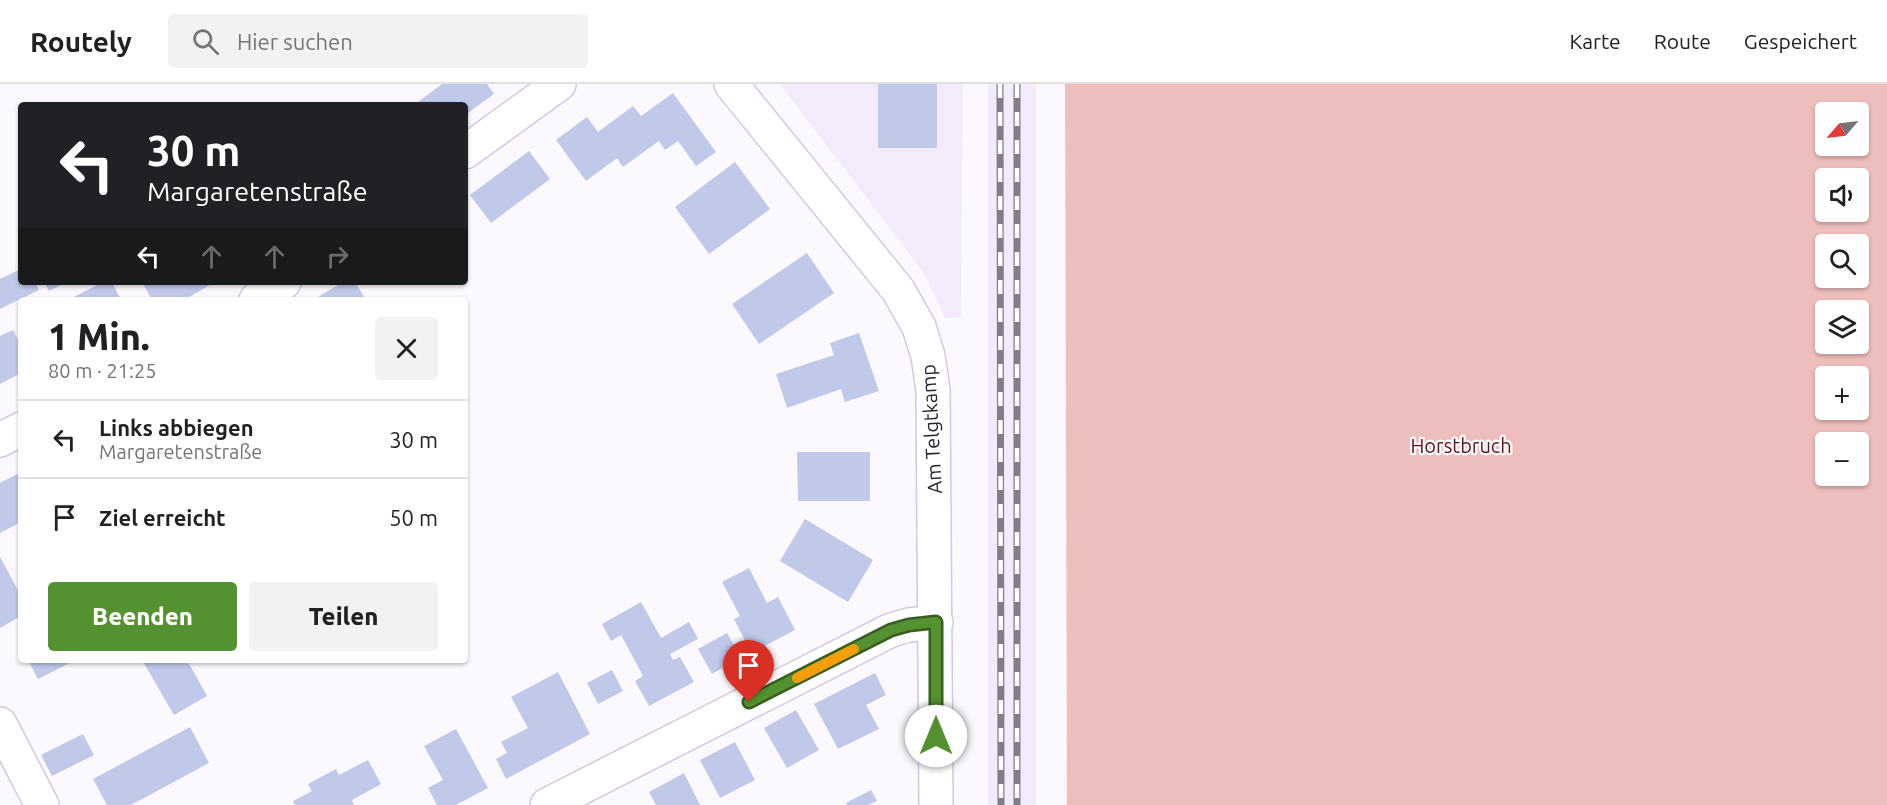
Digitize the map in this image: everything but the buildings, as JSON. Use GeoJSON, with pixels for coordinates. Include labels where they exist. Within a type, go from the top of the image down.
{"type":"FeatureCollection","features":[{"type":"Feature","properties":{"kind":"street"},"geometry":{"type":"LineString","coordinates":[[468,150],[560,84]]}},
{"type":"Feature","properties":{"kind":"street","name":"Am Telgtkamp"},"geometry":{"type":"LineString","coordinates":[[731,84],[898,290],[919,327],[928,356],[933,390],[936,805]]}},
{"type":"Feature","properties":{"kind":"street"},"geometry":{"type":"LineString","coordinates":[[261,297],[279,285]]}},
{"type":"Feature","properties":{"kind":"street"},"geometry":{"type":"LineString","coordinates":[[0,440],[18,431]]}},
{"type":"Feature","properties":{"kind":"street"},"geometry":{"type":"LineString","coordinates":[[547,805],[891,630],[936,622]]}},
{"type":"Feature","properties":{"kind":"street"},"geometry":{"type":"LineString","coordinates":[[0,724],[42,805]]}},
{"type":"Feature","properties":{"kind":"shaded area"},"geometry":{"type":"Polygon","coordinates":[[[780,84],[963,84],[961,318],[945,318],[924,273],[780,84]]]}},
{"type":"Feature","properties":{"kind":"shaded area"},"geometry":{"type":"Polygon","coordinates":[[[988,84],[1036,84],[1036,805],[988,805],[988,84]]]}},
{"type":"Feature","properties":{"kind":"green space","name":"Horstbruch"},"geometry":{"type":"Polygon","coordinates":[[[1065,84],[1887,84],[1887,805],[1067,805],[1065,84]]]}},
{"type":"Feature","properties":{"kind":"railway"},"geometry":{"type":"LineString","coordinates":[[1000,84],[1001,805]]}},
{"type":"Feature","properties":{"kind":"railway"},"geometry":{"type":"LineString","coordinates":[[1017,84],[1017,805]]}},
{"type":"Feature","properties":{"kind":"slow traffic"},"geometry":{"type":"LineString","coordinates":[[797,678],[854,649]]}},
{"type":"Feature","properties":{"kind":"route"},"geometry":{"type":"LineString","coordinates":[[749,702],[891,630],[936,622],[936,736]]}}]}
